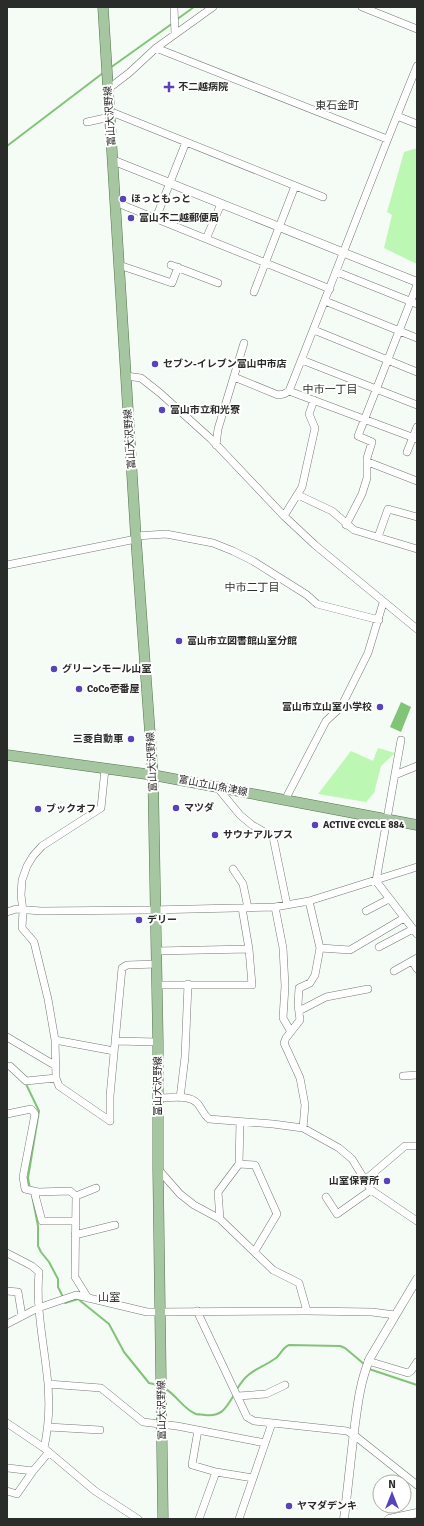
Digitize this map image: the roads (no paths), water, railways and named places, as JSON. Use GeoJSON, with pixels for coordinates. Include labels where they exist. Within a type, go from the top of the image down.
{"type":"FeatureCollection","features":[{"type":"Feature","properties":{"kind":"main road","name":"富山大沢野線"},"geometry":{"type":"LineString","coordinates":[[103,7],[136,537],[153,775],[157,964],[158,1169],[164,1519]]}},
{"type":"Feature","properties":{"kind":"main road","name":"富山立山魚津線"},"geometry":{"type":"LineString","coordinates":[[7,755],[153,775],[417,825]]}},
{"type":"Feature","properties":{"kind":"street"},"geometry":{"type":"LineString","coordinates":[[174,7],[175,34]]}},
{"type":"Feature","properties":{"kind":"street"},"geometry":{"type":"LineString","coordinates":[[108,89],[129,73],[156,48],[213,7]]}},
{"type":"Feature","properties":{"kind":"street"},"geometry":{"type":"LineString","coordinates":[[362,7],[417,29]]}},
{"type":"Feature","properties":{"kind":"street"},"geometry":{"type":"LineString","coordinates":[[156,48],[387,139]]}},
{"type":"Feature","properties":{"kind":"street"},"geometry":{"type":"LineString","coordinates":[[234,377],[278,396],[290,391],[387,139],[417,66]]}},
{"type":"Feature","properties":{"kind":"street"},"geometry":{"type":"LineString","coordinates":[[87,122],[110,114],[186,142],[322,197]]}},
{"type":"Feature","properties":{"kind":"street"},"geometry":{"type":"LineString","coordinates":[[397,116],[417,124]]}},
{"type":"Feature","properties":{"kind":"street"},"geometry":{"type":"LineString","coordinates":[[156,218],[186,142]]}},
{"type":"Feature","properties":{"kind":"street"},"geometry":{"type":"LineString","coordinates":[[112,160],[417,282]]}},
{"type":"Feature","properties":{"kind":"street"},"geometry":{"type":"LineString","coordinates":[[254,292],[295,186]]}},
{"type":"Feature","properties":{"kind":"street"},"geometry":{"type":"LineString","coordinates":[[115,202],[330,289]]}},
{"type":"Feature","properties":{"kind":"street"},"geometry":{"type":"LineString","coordinates":[[206,239],[220,204]]}},
{"type":"Feature","properties":{"kind":"street"},"geometry":{"type":"LineString","coordinates":[[119,265],[172,283],[175,266],[218,283]]}},
{"type":"Feature","properties":{"kind":"street"},"geometry":{"type":"LineString","coordinates":[[337,272],[414,303]]}},
{"type":"Feature","properties":{"kind":"street"},"geometry":{"type":"LineString","coordinates":[[346,525],[362,494],[367,478],[367,458],[372,442],[358,436],[399,330],[414,303],[417,286]]}},
{"type":"Feature","properties":{"kind":"street"},"geometry":{"type":"LineString","coordinates":[[325,301],[417,338]]}},
{"type":"Feature","properties":{"kind":"street"},"geometry":{"type":"LineString","coordinates":[[314,330],[417,372]]}},
{"type":"Feature","properties":{"kind":"street"},"geometry":{"type":"LineString","coordinates":[[216,445],[218,429],[244,344]]}},
{"type":"Feature","properties":{"kind":"street"},"geometry":{"type":"LineString","coordinates":[[302,360],[417,405]]}},
{"type":"Feature","properties":{"kind":"street"},"geometry":{"type":"LineString","coordinates":[[126,376],[141,378],[166,398],[216,445],[284,516],[315,545],[417,629]]}},
{"type":"Feature","properties":{"kind":"street"},"geometry":{"type":"LineString","coordinates":[[290,391],[415,438]]}},
{"type":"Feature","properties":{"kind":"street"},"geometry":{"type":"LineString","coordinates":[[284,516],[302,487],[315,428],[309,414],[314,400]]}},
{"type":"Feature","properties":{"kind":"street"},"geometry":{"type":"LineString","coordinates":[[407,452],[415,438],[417,427]]}},
{"type":"Feature","properties":{"kind":"street"},"geometry":{"type":"LineString","coordinates":[[368,462],[417,480]]}},
{"type":"Feature","properties":{"kind":"street"},"geometry":{"type":"LineString","coordinates":[[298,495],[332,511],[346,525],[354,530],[417,549]]}},
{"type":"Feature","properties":{"kind":"street"},"geometry":{"type":"LineString","coordinates":[[378,537],[388,509],[417,517]]}},
{"type":"Feature","properties":{"kind":"street"},"geometry":{"type":"LineString","coordinates":[[7,565],[136,537],[166,534],[213,543],[233,551],[307,595],[317,604],[379,620]]}},
{"type":"Feature","properties":{"kind":"street"},"geometry":{"type":"LineString","coordinates":[[285,800],[326,721],[341,707],[368,653],[379,620],[383,602]]}},
{"type":"Feature","properties":{"kind":"street"},"geometry":{"type":"LineString","coordinates":[[379,947],[415,932],[376,881],[377,868],[401,740]]}},
{"type":"Feature","properties":{"kind":"street"},"geometry":{"type":"LineString","coordinates":[[395,775],[417,766]]}},
{"type":"Feature","properties":{"kind":"street"},"geometry":{"type":"LineString","coordinates":[[105,769],[101,808],[42,846],[27,866],[22,880],[21,895],[23,911],[22,928],[34,942],[48,999],[55,1040],[56,1078],[59,1086],[110,1121],[114,1051],[122,968],[127,965],[157,964]]}},
{"type":"Feature","properties":{"kind":"street"},"geometry":{"type":"LineString","coordinates":[[218,787],[240,815],[252,825],[273,837],[288,905]]}},
{"type":"Feature","properties":{"kind":"street"},"geometry":{"type":"LineString","coordinates":[[7,912],[16,909],[23,911],[156,910],[274,907],[309,902],[332,893],[376,881],[417,867]]}},
{"type":"Feature","properties":{"kind":"street"},"geometry":{"type":"LineString","coordinates":[[157,985],[252,985],[250,949],[243,884],[232,869]]}},
{"type":"Feature","properties":{"kind":"street"},"geometry":{"type":"LineString","coordinates":[[366,911],[389,899]]}},
{"type":"Feature","properties":{"kind":"street"},"geometry":{"type":"LineString","coordinates":[[303,1128],[305,1105],[300,1078],[284,1043],[286,1038],[300,1020],[299,988],[310,983],[315,975],[320,948],[309,902]]}},
{"type":"Feature","properties":{"kind":"street"},"geometry":{"type":"LineString","coordinates":[[274,907],[283,948],[285,986],[283,1018],[291,1032]]}},
{"type":"Feature","properties":{"kind":"street"},"geometry":{"type":"LineString","coordinates":[[320,948],[350,950],[404,918]]}},
{"type":"Feature","properties":{"kind":"street"},"geometry":{"type":"LineString","coordinates":[[156,951],[250,949]]}},
{"type":"Feature","properties":{"kind":"street"},"geometry":{"type":"LineString","coordinates":[[394,971],[414,960],[417,969]]}},
{"type":"Feature","properties":{"kind":"street"},"geometry":{"type":"LineString","coordinates":[[180,1098],[185,1057],[188,984]]}},
{"type":"Feature","properties":{"kind":"street"},"geometry":{"type":"LineString","coordinates":[[299,1011],[326,997],[368,989]]}},
{"type":"Feature","properties":{"kind":"street"},"geometry":{"type":"LineString","coordinates":[[7,1036],[56,1066]]}},
{"type":"Feature","properties":{"kind":"street"},"geometry":{"type":"LineString","coordinates":[[55,1040],[114,1051]]}},
{"type":"Feature","properties":{"kind":"street"},"geometry":{"type":"LineString","coordinates":[[115,1041],[158,1042]]}},
{"type":"Feature","properties":{"kind":"street"},"geometry":{"type":"LineString","coordinates":[[7,1066],[10,1066],[26,1081],[56,1078]]}},
{"type":"Feature","properties":{"kind":"street"},"geometry":{"type":"LineString","coordinates":[[403,1076],[417,1075]]}},
{"type":"Feature","properties":{"kind":"street"},"geometry":{"type":"LineString","coordinates":[[158,1098],[192,1099],[198,1104],[204,1115],[209,1119],[303,1128],[339,1148],[352,1159],[371,1190],[417,1221]]}},
{"type":"Feature","properties":{"kind":"street"},"geometry":{"type":"LineString","coordinates":[[7,1114],[31,1109],[35,1114],[23,1177],[25,1189],[34,1191],[70,1191],[76,1196]]}},
{"type":"Feature","properties":{"kind":"street"},"geometry":{"type":"LineString","coordinates":[[220,1219],[218,1192],[239,1164],[240,1122]]}},
{"type":"Feature","properties":{"kind":"street"},"geometry":{"type":"LineString","coordinates":[[365,1180],[405,1146],[417,1146]]}},
{"type":"Feature","properties":{"kind":"street"},"geometry":{"type":"LineString","coordinates":[[239,1164],[255,1165],[277,1214],[255,1251]]}},
{"type":"Feature","properties":{"kind":"street"},"geometry":{"type":"LineString","coordinates":[[158,1169],[180,1194],[194,1205],[220,1219],[255,1251],[273,1270],[299,1283],[307,1310]]}},
{"type":"Feature","properties":{"kind":"street"},"geometry":{"type":"LineString","coordinates":[[76,1196],[96,1188]]}},
{"type":"Feature","properties":{"kind":"street"},"geometry":{"type":"LineString","coordinates":[[326,1197],[337,1214],[371,1190]]}},
{"type":"Feature","properties":{"kind":"street"},"geometry":{"type":"LineString","coordinates":[[34,1191],[42,1221],[75,1221]]}},
{"type":"Feature","properties":{"kind":"street"},"geometry":{"type":"LineString","coordinates":[[76,1196],[75,1277],[88,1298]]}},
{"type":"Feature","properties":{"kind":"street"},"geometry":{"type":"LineString","coordinates":[[75,1235],[115,1225]]}},
{"type":"Feature","properties":{"kind":"street"},"geometry":{"type":"LineString","coordinates":[[7,1253],[32,1266],[39,1272],[37,1291],[38,1308],[48,1384],[47,1450],[17,1494],[7,1491]]}},
{"type":"Feature","properties":{"kind":"street"},"geometry":{"type":"LineString","coordinates":[[344,1519],[360,1387],[368,1361],[417,1279]]}},
{"type":"Feature","properties":{"kind":"street"},"geometry":{"type":"LineString","coordinates":[[7,1291],[18,1292],[22,1316]]}},
{"type":"Feature","properties":{"kind":"street"},"geometry":{"type":"LineString","coordinates":[[7,1324],[38,1308],[76,1295],[147,1312],[160,1313],[197,1311],[307,1310],[372,1312],[395,1315]]}},
{"type":"Feature","properties":{"kind":"street"},"geometry":{"type":"LineString","coordinates":[[197,1311],[247,1417],[254,1421],[347,1431],[417,1485]]}},
{"type":"Feature","properties":{"kind":"street"},"geometry":{"type":"LineString","coordinates":[[368,1361],[408,1373],[417,1362]]}},
{"type":"Feature","properties":{"kind":"street"},"geometry":{"type":"LineString","coordinates":[[48,1384],[101,1388],[143,1422],[198,1430],[265,1443]]}},
{"type":"Feature","properties":{"kind":"street"},"geometry":{"type":"LineString","coordinates":[[238,1396],[266,1394],[285,1385]]}},
{"type":"Feature","properties":{"kind":"street"},"geometry":{"type":"LineString","coordinates":[[7,1423],[47,1450],[95,1491],[138,1519]]}},
{"type":"Feature","properties":{"kind":"street"},"geometry":{"type":"LineString","coordinates":[[239,1519],[272,1423]]}},
{"type":"Feature","properties":{"kind":"street"},"geometry":{"type":"LineString","coordinates":[[48,1427],[100,1430]]}},
{"type":"Feature","properties":{"kind":"street"},"geometry":{"type":"LineString","coordinates":[[198,1430],[192,1465],[216,1472],[253,1478]]}},
{"type":"Feature","properties":{"kind":"street"},"geometry":{"type":"LineString","coordinates":[[8,1468],[33,1471]]}},
{"type":"Feature","properties":{"kind":"street"},"geometry":{"type":"LineString","coordinates":[[199,1519],[216,1472]]}},
{"type":"Feature","properties":{"kind":"street"},"geometry":{"type":"LineString","coordinates":[[389,1519],[417,1513]]}},
{"type":"Feature","properties":{"kind":"waterway"},"geometry":{"type":"LineString","coordinates":[[176,20],[194,7]]}},
{"type":"Feature","properties":{"kind":"waterway"},"geometry":{"type":"LineString","coordinates":[[110,68],[173,23]]}},
{"type":"Feature","properties":{"kind":"waterway"},"geometry":{"type":"LineString","coordinates":[[7,146],[103,73]]}},
{"type":"Feature","properties":{"kind":"waterway"},"geometry":{"type":"LineString","coordinates":[[26,1084],[39,1111],[28,1178],[30,1189]]}},
{"type":"Feature","properties":{"kind":"waterway"},"geometry":{"type":"LineString","coordinates":[[32,1195],[38,1226],[38,1246],[58,1279],[58,1287],[63,1297]]}},
{"type":"Feature","properties":{"kind":"waterway"},"geometry":{"type":"LineString","coordinates":[[65,1301],[65,1303],[78,1299],[109,1324],[124,1352],[149,1383],[158,1385]]}},
{"type":"Feature","properties":{"kind":"waterway"},"geometry":{"type":"LineString","coordinates":[[237,1389],[250,1373],[276,1358],[289,1345],[340,1346],[345,1348],[364,1364]]}},
{"type":"Feature","properties":{"kind":"waterway"},"geometry":{"type":"LineString","coordinates":[[369,1369],[417,1385]]}},
{"type":"Feature","properties":{"kind":"waterway"},"geometry":{"type":"LineString","coordinates":[[164,1388],[187,1409],[196,1414],[216,1415],[226,1408],[234,1395]]}},
{"type":"Feature","properties":{"kind":"place","name":"不二越病院"},"geometry":{"type":"Point","coordinates":[169,87]}},
{"type":"Feature","properties":{"kind":"place","name":"ほっともっと"},"geometry":{"type":"Point","coordinates":[123,199]}},
{"type":"Feature","properties":{"kind":"place","name":"富山不二越郵便局"},"geometry":{"type":"Point","coordinates":[131,218]}},
{"type":"Feature","properties":{"kind":"place","name":"セブン-イレブン富山中市店"},"geometry":{"type":"Point","coordinates":[155,364]}},
{"type":"Feature","properties":{"kind":"place","name":"富山市立和光寮"},"geometry":{"type":"Point","coordinates":[162,410]}},
{"type":"Feature","properties":{"kind":"place","name":"富山市立図書館山室分館"},"geometry":{"type":"Point","coordinates":[179,641]}},
{"type":"Feature","properties":{"kind":"place","name":"グリーンモール山室"},"geometry":{"type":"Point","coordinates":[54,669]}},
{"type":"Feature","properties":{"kind":"place","name":"CoCo壱番屋"},"geometry":{"type":"Point","coordinates":[79,689]}},
{"type":"Feature","properties":{"kind":"place","name":"富山市立山室小学校"},"geometry":{"type":"Point","coordinates":[380,707]}},
{"type":"Feature","properties":{"kind":"place","name":"三菱自動車"},"geometry":{"type":"Point","coordinates":[131,739]}},
{"type":"Feature","properties":{"kind":"place","name":"マツダ"},"geometry":{"type":"Point","coordinates":[176,808]}},
{"type":"Feature","properties":{"kind":"place","name":"ブックオフ"},"geometry":{"type":"Point","coordinates":[38,809]}},
{"type":"Feature","properties":{"kind":"place","name":"ACTIVE CYCLE 884"},"geometry":{"type":"Point","coordinates":[315,825]}},
{"type":"Feature","properties":{"kind":"place","name":"サウナアルプス"},"geometry":{"type":"Point","coordinates":[215,835]}},
{"type":"Feature","properties":{"kind":"place","name":"デリー"},"geometry":{"type":"Point","coordinates":[139,920]}},
{"type":"Feature","properties":{"kind":"place","name":"山室保育所"},"geometry":{"type":"Point","coordinates":[387,1181]}},
{"type":"Feature","properties":{"kind":"place","name":"ヤマダデンキ"},"geometry":{"type":"Point","coordinates":[289,1506]}},
{"type":"Feature","properties":{"kind":"district","name":"東石金町"},"geometry":{"type":"Point","coordinates":[337,105]}},
{"type":"Feature","properties":{"kind":"district","name":"中市一丁目"},"geometry":{"type":"Point","coordinates":[330,389]}},
{"type":"Feature","properties":{"kind":"district","name":"中市二丁目"},"geometry":{"type":"Point","coordinates":[252,587]}},
{"type":"Feature","properties":{"kind":"district","name":"山室"},"geometry":{"type":"Point","coordinates":[109,1297]}}]}
